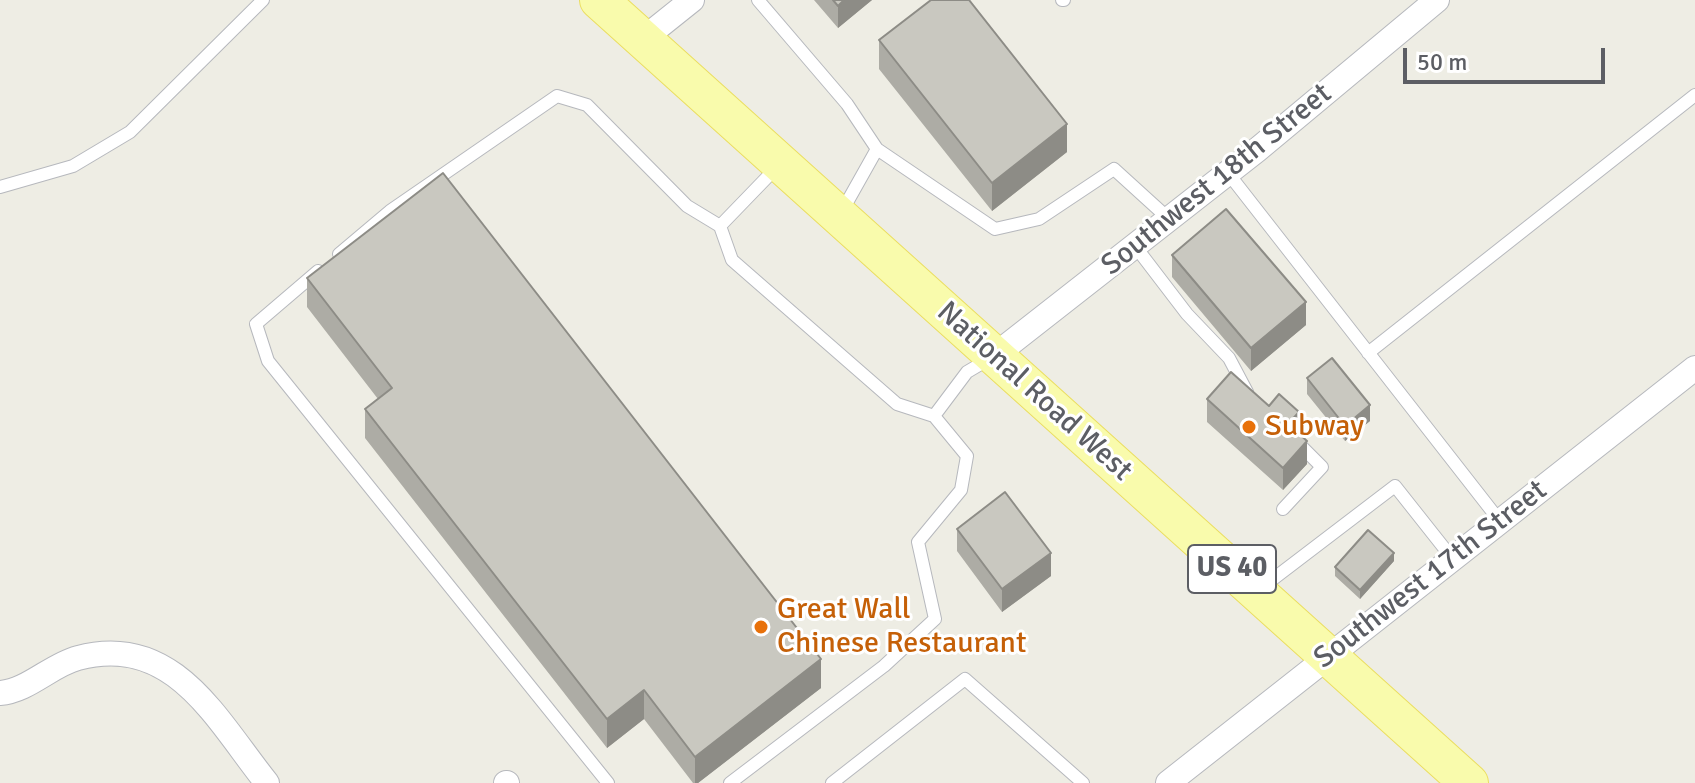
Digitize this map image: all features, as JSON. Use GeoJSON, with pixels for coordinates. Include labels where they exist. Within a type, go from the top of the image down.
{"type":"FeatureCollection","features":[{"type":"Feature","properties":{"kind":"main road","name":"National Road West"},"geometry":{"type":"LineString","coordinates":[[599,0],[1469,783]]}},
{"type":"Feature","properties":{"kind":"street"},"geometry":{"type":"LineString","coordinates":[[642,40],[692,0]]}},
{"type":"Feature","properties":{"kind":"street","name":"Southwest 18th Street"},"geometry":{"type":"LineString","coordinates":[[994,356],[1228,173],[1437,0]]}},
{"type":"Feature","properties":{"kind":"street","name":"Southwest 17th Street"},"geometry":{"type":"LineString","coordinates":[[1168,783],[1695,368]]}},
{"type":"Feature","properties":{"kind":"street"},"geometry":{"type":"LineString","coordinates":[[0,693],[75,658],[123,654],[147,660],[177,675],[198,693],[267,783]]}},
{"type":"Feature","properties":{"kind":"lane"},"geometry":{"type":"LineString","coordinates":[[0,187],[73,166],[130,132],[263,0]]}},
{"type":"Feature","properties":{"kind":"lane"},"geometry":{"type":"LineString","coordinates":[[758,0],[847,104],[877,149],[995,229],[1039,219],[1114,169],[1169,219]]}},
{"type":"Feature","properties":{"kind":"lane"},"geometry":{"type":"LineString","coordinates":[[1368,353],[1695,95]]}},
{"type":"Feature","properties":{"kind":"lane"},"geometry":{"type":"LineString","coordinates":[[608,783],[268,361],[256,324],[390,211],[557,96],[587,105],[687,206],[720,226],[732,260],[897,404],[934,416],[967,456],[961,490],[918,542],[935,619],[884,666],[730,783]]}},
{"type":"Feature","properties":{"kind":"lane"},"geometry":{"type":"LineString","coordinates":[[839,217],[877,149]]}},
{"type":"Feature","properties":{"kind":"lane"},"geometry":{"type":"LineString","coordinates":[[720,226],[780,164]]}},
{"type":"Feature","properties":{"kind":"lane"},"geometry":{"type":"LineString","coordinates":[[1228,173],[1499,520]]}},
{"type":"Feature","properties":{"kind":"lane"},"geometry":{"type":"LineString","coordinates":[[1135,246],[1187,314],[1229,358],[1253,404]]}},
{"type":"Feature","properties":{"kind":"lane"},"geometry":{"type":"LineString","coordinates":[[934,416],[967,372],[994,356]]}},
{"type":"Feature","properties":{"kind":"lane"},"geometry":{"type":"LineString","coordinates":[[1283,509],[1322,467],[1294,439]]}},
{"type":"Feature","properties":{"kind":"lane"},"geometry":{"type":"LineString","coordinates":[[1257,592],[1395,486],[1452,558]]}},
{"type":"Feature","properties":{"kind":"lane"},"geometry":{"type":"LineString","coordinates":[[832,783],[965,679],[1083,783]]}},
{"type":"Feature","properties":{"kind":"building"},"geometry":{"type":"Polygon","coordinates":[[[931,0],[969,0],[1067,124],[992,183],[879,40],[931,0]]]}},
{"type":"Feature","properties":{"kind":"building"},"geometry":{"type":"Polygon","coordinates":[[[443,173],[821,659],[695,757],[644,690],[607,719],[365,409],[392,388],[307,278],[443,173]]]}},
{"type":"Feature","properties":{"kind":"building"},"geometry":{"type":"Polygon","coordinates":[[[1226,209],[1306,302],[1251,348],[1172,255],[1226,209]]]}},
{"type":"Feature","properties":{"kind":"building"},"geometry":{"type":"Polygon","coordinates":[[[1332,358],[1370,405],[1345,426],[1307,378],[1332,358]]]}},
{"type":"Feature","properties":{"kind":"building"},"geometry":{"type":"Polygon","coordinates":[[[1231,372],[1269,406],[1279,394],[1299,412],[1288,424],[1307,441],[1283,468],[1207,399],[1231,372]]]}},
{"type":"Feature","properties":{"kind":"building"},"geometry":{"type":"Polygon","coordinates":[[[1005,492],[1051,553],[1002,589],[957,529],[1005,492]]]}},
{"type":"Feature","properties":{"kind":"building"},"geometry":{"type":"Polygon","coordinates":[[[1368,530],[1394,553],[1360,590],[1335,567],[1368,530]]]}},
{"type":"Feature","properties":{"kind":"place","name":"Subway"},"geometry":{"type":"Point","coordinates":[1249,427]}},
{"type":"Feature","properties":{"kind":"place","name":"Great Wall Chinese Restaurant"},"geometry":{"type":"Point","coordinates":[761,627]}}]}
